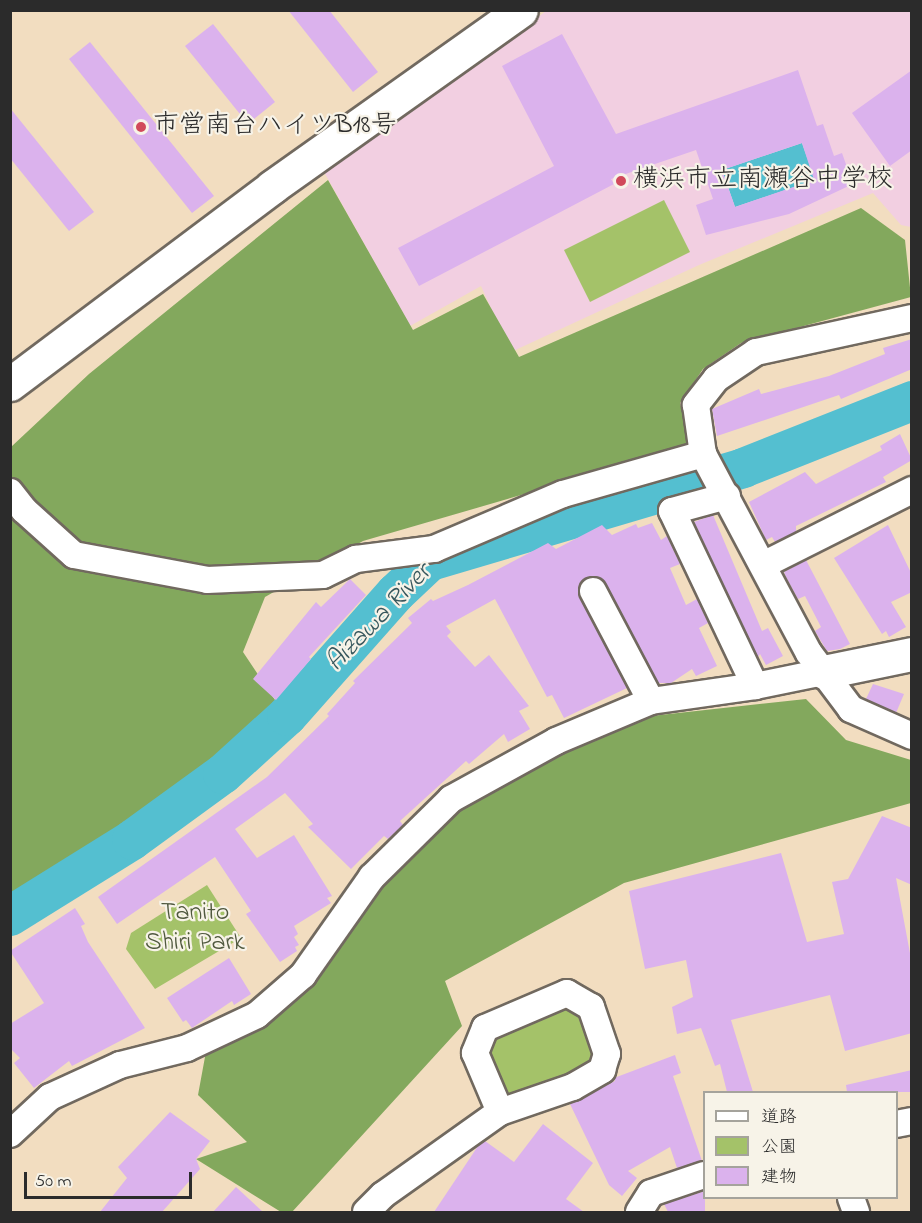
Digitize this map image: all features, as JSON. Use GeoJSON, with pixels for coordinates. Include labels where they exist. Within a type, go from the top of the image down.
{"type":"FeatureCollection","features":[{"type":"Feature","properties":{"kind":"street"},"geometry":{"type":"LineString","coordinates":[[10,384],[290,174],[521,10]]}},
{"type":"Feature","properties":{"kind":"street"},"geometry":{"type":"LineString","coordinates":[[912,318],[756,352],[716,379],[696,405],[715,476],[809,653],[851,709],[912,736]]}},
{"type":"Feature","properties":{"kind":"street"},"geometry":{"type":"LineString","coordinates":[[10,492],[24,510],[74,555],[207,580],[323,575],[356,559],[434,549],[563,494],[715,476]]}},
{"type":"Feature","properties":{"kind":"street"},"geometry":{"type":"LineString","coordinates":[[715,476],[672,511],[755,686]]}},
{"type":"Feature","properties":{"kind":"street"},"geometry":{"type":"LineString","coordinates":[[763,565],[912,490]]}},
{"type":"Feature","properties":{"kind":"street"},"geometry":{"type":"LineString","coordinates":[[593,591],[651,700]]}},
{"type":"Feature","properties":{"kind":"street"},"geometry":{"type":"LineString","coordinates":[[10,1134],[50,1097],[120,1065],[187,1048],[257,1015],[303,975],[372,877],[451,799],[556,741],[651,700],[755,686],[912,654]]}},
{"type":"Feature","properties":{"kind":"street"},"geometry":{"type":"LineString","coordinates":[[366,1212],[382,1195],[500,1112],[573,1087],[602,1070],[607,1054],[591,1007],[567,993],[485,1028],[475,1053],[500,1112]]}},
{"type":"Feature","properties":{"kind":"street"},"geometry":{"type":"LineString","coordinates":[[639,1212],[651,1193],[703,1176]]}},
{"type":"Feature","properties":{"kind":"shaded area","name":"横浜市立南瀬谷中学校"},"geometry":{"type":"Polygon","coordinates":[[[546,11],[911,11],[911,227],[901,225],[873,193],[699,265],[511,352],[481,286],[410,326],[323,170],[492,53],[546,11]]]}},
{"type":"Feature","properties":{"kind":"green space"},"geometry":{"type":"Polygon","coordinates":[[[328,180],[413,330],[483,294],[519,357],[861,208],[905,240],[911,297],[741,343],[703,369],[680,403],[690,446],[363,541],[265,597],[243,652],[291,724],[66,884],[11,912],[11,447],[89,374],[328,180]]]}},
{"type":"Feature","properties":{"kind":"green space"},"geometry":{"type":"Polygon","coordinates":[[[664,200],[690,252],[590,302],[564,250],[664,200]]]}},
{"type":"Feature","properties":{"kind":"green space"},"geometry":{"type":"Polygon","coordinates":[[[806,699],[846,740],[911,760],[911,803],[624,883],[445,981],[462,1026],[292,1212],[281,1212],[196,1159],[247,1142],[198,1095],[207,1046],[269,1018],[376,889],[464,799],[642,717],[806,699]]]}},
{"type":"Feature","properties":{"kind":"green space","name":"Tanito Shiri Park"},"geometry":{"type":"Polygon","coordinates":[[[207,885],[241,938],[155,989],[126,949],[131,933],[207,885]]]}},
{"type":"Feature","properties":{"kind":"green space"},"geometry":{"type":"Polygon","coordinates":[[[564,1001],[583,1011],[599,1054],[574,1080],[505,1101],[485,1056],[491,1037],[564,1001]]]}},
{"type":"Feature","properties":{"kind":"water"},"geometry":{"type":"Polygon","coordinates":[[[802,143],[815,180],[735,207],[722,170],[802,143]]]}},
{"type":"Feature","properties":{"kind":"building"},"geometry":{"type":"Polygon","coordinates":[[[288,10],[329,10],[378,72],[353,92],[288,10]]]}},
{"type":"Feature","properties":{"kind":"building"},"geometry":{"type":"Polygon","coordinates":[[[213,24],[275,102],[248,124],[185,46],[213,24]]]}},
{"type":"Feature","properties":{"kind":"building"},"geometry":{"type":"Polygon","coordinates":[[[562,34],[616,134],[798,70],[817,126],[823,124],[834,156],[842,153],[853,184],[789,214],[706,235],[696,205],[713,199],[696,150],[611,179],[614,184],[419,286],[398,248],[554,166],[502,66],[562,34]],[[802,143],[722,170],[735,207],[814,180],[802,143]]]}},
{"type":"Feature","properties":{"kind":"building","name":"市営南台ハイツB18号"},"geometry":{"type":"Polygon","coordinates":[[[90,42],[214,196],[192,213],[69,59],[90,42]]]}},
{"type":"Feature","properties":{"kind":"building"},"geometry":{"type":"Polygon","coordinates":[[[912,70],[912,150],[890,166],[852,113],[912,70]]]}},
{"type":"Feature","properties":{"kind":"building"},"geometry":{"type":"Polygon","coordinates":[[[10,108],[94,212],[69,231],[10,158],[10,108]]]}},
{"type":"Feature","properties":{"kind":"building"},"geometry":{"type":"Polygon","coordinates":[[[912,339],[912,369],[841,399],[839,395],[717,436],[712,409],[759,389],[761,394],[829,376],[885,354],[883,348],[912,339]]]}},
{"type":"Feature","properties":{"kind":"building"},"geometry":{"type":"Polygon","coordinates":[[[900,434],[912,460],[883,477],[886,482],[796,526],[796,532],[775,542],[772,537],[766,540],[749,502],[805,472],[816,484],[882,450],[880,446],[900,434]]]}},
{"type":"Feature","properties":{"kind":"building"},"geometry":{"type":"Polygon","coordinates":[[[713,515],[762,631],[768,628],[783,656],[766,665],[760,654],[758,657],[694,522],[713,515]]]}},
{"type":"Feature","properties":{"kind":"building"},"geometry":{"type":"Polygon","coordinates":[[[652,523],[661,540],[667,536],[680,564],[670,568],[686,605],[697,599],[708,623],[699,628],[717,666],[696,676],[692,669],[671,683],[658,683],[606,584],[600,578],[587,578],[580,584],[580,597],[627,688],[564,718],[552,695],[547,697],[495,599],[446,626],[451,632],[447,636],[475,667],[489,655],[529,706],[519,711],[530,729],[508,742],[504,734],[469,764],[466,761],[400,821],[403,825],[388,839],[384,836],[351,869],[308,827],[313,824],[285,793],[235,829],[257,858],[294,835],[332,896],[327,898],[331,903],[294,926],[298,934],[294,937],[299,945],[295,947],[297,951],[280,962],[246,914],[251,911],[215,857],[117,924],[98,897],[267,777],[329,716],[327,714],[355,683],[353,681],[412,623],[408,618],[431,599],[433,601],[468,585],[548,543],[556,549],[602,525],[612,535],[636,524],[638,528],[652,523]]]}},
{"type":"Feature","properties":{"kind":"building"},"geometry":{"type":"Polygon","coordinates":[[[888,525],[912,575],[912,592],[891,602],[906,627],[889,637],[886,631],[882,634],[834,558],[888,525]]]}},
{"type":"Feature","properties":{"kind":"building"},"geometry":{"type":"Polygon","coordinates":[[[806,560],[850,644],[840,649],[827,651],[815,631],[821,627],[805,596],[798,599],[784,572],[806,560]]]}},
{"type":"Feature","properties":{"kind":"building"},"geometry":{"type":"Polygon","coordinates":[[[350,579],[366,595],[309,657],[311,659],[276,700],[253,679],[316,602],[321,607],[350,579]]]}},
{"type":"Feature","properties":{"kind":"building"},"geometry":{"type":"Polygon","coordinates":[[[873,684],[904,694],[896,713],[866,699],[873,684]]]}},
{"type":"Feature","properties":{"kind":"building"},"geometry":{"type":"Polygon","coordinates":[[[882,816],[912,828],[912,885],[896,878],[912,964],[912,1033],[845,1051],[830,995],[731,1020],[753,1091],[727,1091],[720,1064],[715,1066],[701,1028],[677,1034],[672,1007],[693,997],[686,960],[645,969],[629,891],[781,853],[807,942],[844,934],[832,882],[848,879],[882,816]]]}},
{"type":"Feature","properties":{"kind":"building"},"geometry":{"type":"Polygon","coordinates":[[[75,908],[85,924],[81,926],[88,942],[145,1028],[72,1066],[69,1061],[34,1088],[14,1063],[20,1058],[10,1048],[10,1024],[44,1003],[10,951],[75,908]]]}},
{"type":"Feature","properties":{"kind":"building"},"geometry":{"type":"Polygon","coordinates":[[[229,958],[251,994],[234,1005],[232,1001],[192,1028],[186,1020],[183,1022],[167,998],[229,958]]]}},
{"type":"Feature","properties":{"kind":"building"},"geometry":{"type":"Polygon","coordinates":[[[675,1055],[681,1073],[673,1076],[702,1161],[677,1168],[670,1147],[628,1171],[637,1178],[622,1196],[609,1185],[570,1104],[615,1081],[614,1078],[675,1055]]]}},
{"type":"Feature","properties":{"kind":"building"},"geometry":{"type":"Polygon","coordinates":[[[912,1070],[912,1092],[847,1091],[846,1085],[912,1070]]]}},
{"type":"Feature","properties":{"kind":"building"},"geometry":{"type":"Polygon","coordinates":[[[170,1112],[210,1141],[196,1159],[200,1169],[162,1212],[100,1212],[127,1178],[118,1167],[170,1112]]]}},
{"type":"Feature","properties":{"kind":"building"},"geometry":{"type":"Polygon","coordinates":[[[543,1124],[593,1163],[566,1199],[584,1212],[434,1212],[478,1146],[485,1141],[514,1162],[543,1124]]]}},
{"type":"Feature","properties":{"kind":"building"},"geometry":{"type":"Polygon","coordinates":[[[236,1187],[263,1212],[213,1212],[236,1187]]]}},
{"type":"Feature","properties":{"kind":"building"},"geometry":{"type":"Polygon","coordinates":[[[703,1192],[705,1212],[668,1212],[664,1204],[703,1192]]]}},
{"type":"Feature","properties":{"kind":"waterway","name":"Aizawa River"},"geometry":{"type":"LineString","coordinates":[[10,916],[132,840],[223,774],[287,716],[396,593],[430,561],[743,468],[912,401]]}},
{"type":"Feature","properties":{"kind":"place","name":"市営南台ハイツB18号"},"geometry":{"type":"Point","coordinates":[141,127]}},
{"type":"Feature","properties":{"kind":"place","name":"横浜市立南瀬谷中学校"},"geometry":{"type":"Point","coordinates":[621,181]}}]}
